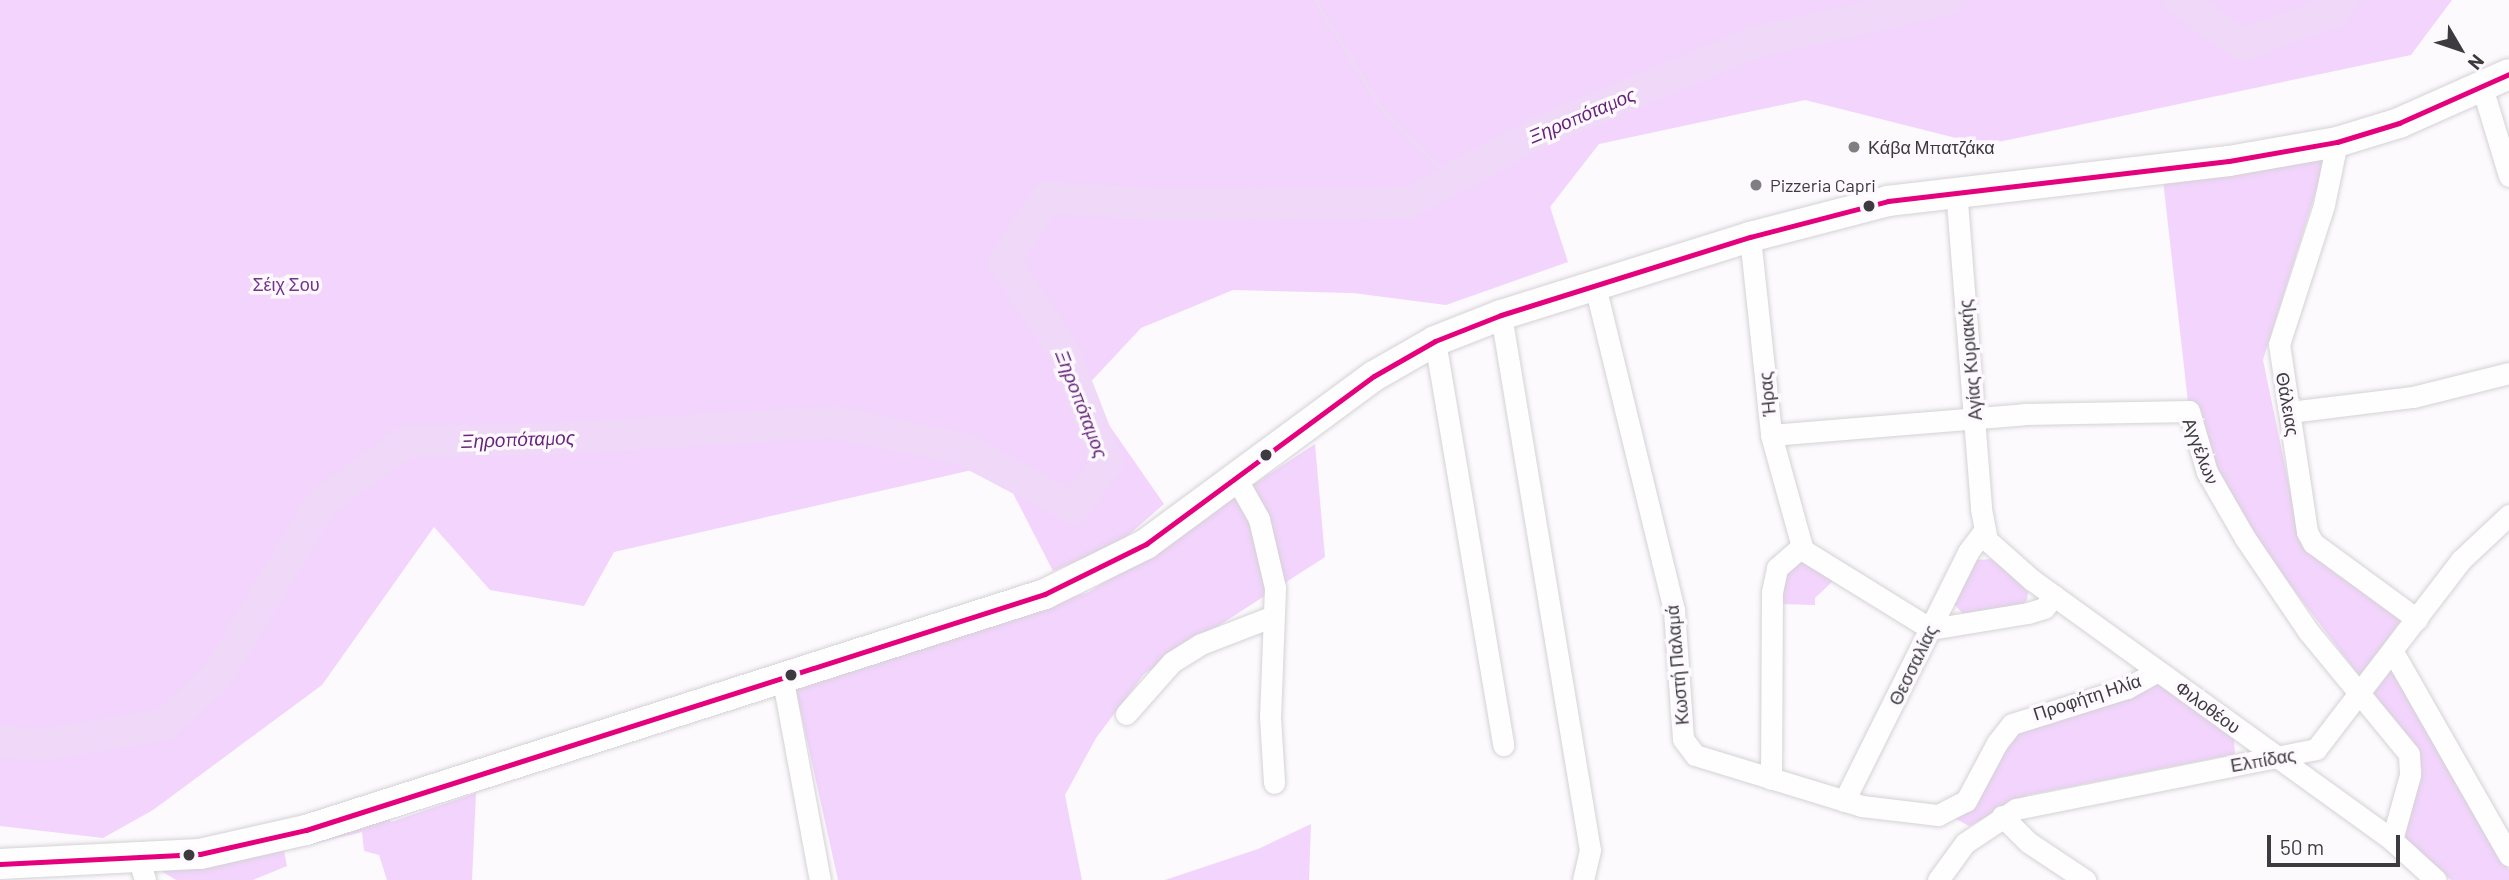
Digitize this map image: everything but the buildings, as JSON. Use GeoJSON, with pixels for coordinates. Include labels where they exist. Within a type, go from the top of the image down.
{"type":"FeatureCollection","features":[{"type":"Feature","properties":{"kind":"main road"},"geometry":{"type":"LineString","coordinates":[[0,864],[142,870],[306,830],[783,681],[1086,577],[1146,544],[1374,376],[1435,341],[1501,315],[1750,237],[1849,210],[1956,190],[2229,161],[2337,142],[2399,123],[2509,74]]}},
{"type":"Feature","properties":{"kind":"street"},"geometry":{"type":"LineString","coordinates":[[2482,87],[2509,176]]}},
{"type":"Feature","properties":{"kind":"street","name":"Θάλειας"},"geometry":{"type":"LineString","coordinates":[[2337,142],[2324,205],[2280,340],[2308,537],[2417,619]]}},
{"type":"Feature","properties":{"kind":"street","name":"Αγίας Κυριακής"},"geometry":{"type":"LineString","coordinates":[[1956,190],[1984,531]]}},
{"type":"Feature","properties":{"kind":"street","name":"Ήρας"},"geometry":{"type":"LineString","coordinates":[[1750,237],[1771,435],[1801,547]]}},
{"type":"Feature","properties":{"kind":"street","name":"Κωστή Παλαμά"},"geometry":{"type":"LineString","coordinates":[[1595,286],[1674,610],[1684,742],[1700,757],[1844,801],[1938,815]]}},
{"type":"Feature","properties":{"kind":"street"},"geometry":{"type":"LineString","coordinates":[[1501,315],[1590,850],[1583,880]]}},
{"type":"Feature","properties":{"kind":"street"},"geometry":{"type":"LineString","coordinates":[[1435,341],[1503,745]]}},
{"type":"Feature","properties":{"kind":"street"},"geometry":{"type":"LineString","coordinates":[[2290,412],[2413,397],[2509,373]]}},
{"type":"Feature","properties":{"kind":"street","name":"Αγγέλων"},"geometry":{"type":"LineString","coordinates":[[1771,435],[1975,417],[2189,411],[2207,472],[2245,538],[2308,631],[2362,693],[2410,761],[2392,840]]}},
{"type":"Feature","properties":{"kind":"street"},"geometry":{"type":"LineString","coordinates":[[1236,478],[1259,519],[1275,588],[1271,617],[1274,783]]}},
{"type":"Feature","properties":{"kind":"street","name":"Ελπίδας"},"geometry":{"type":"LineString","coordinates":[[1938,880],[1965,843],[2002,816],[2042,802],[2322,745],[2471,548],[2509,515]]}},
{"type":"Feature","properties":{"kind":"street","name":"Φιλοθέου"},"geometry":{"type":"LineString","coordinates":[[1984,531],[2002,555],[2054,596],[2392,840],[2435,880]]}},
{"type":"Feature","properties":{"kind":"street","name":"Θεσσαλίας"},"geometry":{"type":"LineString","coordinates":[[1844,801],[1968,552],[1984,531]]}},
{"type":"Feature","properties":{"kind":"street"},"geometry":{"type":"LineString","coordinates":[[1771,779],[1772,592],[1777,568],[1801,547],[1931,629],[2028,613],[2044,608],[2054,596]]}},
{"type":"Feature","properties":{"kind":"street"},"geometry":{"type":"LineString","coordinates":[[1126,714],[1172,662],[1201,644],[1271,617]]}},
{"type":"Feature","properties":{"kind":"street"},"geometry":{"type":"LineString","coordinates":[[2393,652],[2509,855]]}},
{"type":"Feature","properties":{"kind":"street","name":"Προφήτη Ηλία"},"geometry":{"type":"LineString","coordinates":[[1938,815],[1966,801],[2001,736],[2012,724],[2127,688],[2158,671]]}},
{"type":"Feature","properties":{"kind":"street"},"geometry":{"type":"LineString","coordinates":[[783,681],[820,880]]}},
{"type":"Feature","properties":{"kind":"street"},"geometry":{"type":"LineString","coordinates":[[2002,816],[2028,842],[2085,880]]}},
{"type":"Feature","properties":{"kind":"green space","name":"Σέιχ Σου"},"geometry":{"type":"Polygon","coordinates":[[[0,0],[2452,0],[2411,55],[1984,145],[1805,100],[1599,144],[1550,207],[1568,262],[1446,305],[1353,293],[1233,290],[1141,328],[1084,389],[1164,504],[1117,545],[1053,571],[998,464],[614,552],[584,606],[490,590],[434,527],[322,685],[153,810],[103,838],[0,826],[0,0]]]}},
{"type":"Feature","properties":{"kind":"green space"},"geometry":{"type":"Polygon","coordinates":[[[2328,153],[2263,360],[2298,528],[2405,614],[2384,645],[2452,776],[2509,870],[2509,880],[2451,880],[2404,839],[2422,770],[2418,753],[2246,527],[2189,411],[2163,180],[2328,153]]]}},
{"type":"Feature","properties":{"kind":"green space"},"geometry":{"type":"Polygon","coordinates":[[[1315,444],[1325,557],[1144,674],[1096,738],[1065,795],[1082,880],[838,880],[794,682],[1089,592],[1315,444]]]}},
{"type":"Feature","properties":{"kind":"green space"},"geometry":{"type":"Polygon","coordinates":[[[1805,559],[1835,579],[1815,598],[1815,605],[1777,604],[1778,576],[1805,559]]]}},
{"type":"Feature","properties":{"kind":"green space"},"geometry":{"type":"Polygon","coordinates":[[[1994,559],[2028,592],[2027,600],[2023,605],[1963,614],[1953,603],[1973,560],[1994,559]]]}},
{"type":"Feature","properties":{"kind":"green space"},"geometry":{"type":"Polygon","coordinates":[[[2158,683],[2234,739],[2235,754],[2028,795],[1969,826],[1954,818],[2014,732],[2158,683]]]}},
{"type":"Feature","properties":{"kind":"green space"},"geometry":{"type":"Polygon","coordinates":[[[476,793],[472,880],[387,880],[379,855],[364,851],[362,832],[284,851],[287,866],[253,880],[176,880],[163,872],[162,866],[387,811],[391,822],[476,793]]]}},
{"type":"Feature","properties":{"kind":"green space"},"geometry":{"type":"Polygon","coordinates":[[[1311,824],[1309,880],[1165,880],[1258,849],[1311,824]]]}},
{"type":"Feature","properties":{"kind":"waterway"},"geometry":{"type":"LineString","coordinates":[[1315,0],[1379,105],[1451,180]]}},
{"type":"Feature","properties":{"kind":"waterway","name":"Ξηροπόταμος"},"geometry":{"type":"LineString","coordinates":[[0,741],[40,745],[164,725],[216,678],[321,504],[405,442],[547,439],[834,422],[963,449],[1074,508],[1107,463],[1063,350],[1004,261],[1047,197],[1158,205],[1408,203],[1535,134],[1755,42],[1946,0]]}},
{"type":"Feature","properties":{"kind":"waterway","name":"Ξηροπόταμος"},"geometry":{"type":"LineString","coordinates":[[2179,0],[2243,45],[2335,11],[2343,0]]}},
{"type":"Feature","properties":{"kind":"transit line"},"geometry":{"type":"LineString","coordinates":[[0,864],[200,854],[306,830],[1045,594],[1146,544],[1374,376],[1435,341],[1501,315],[1750,237],[1888,201],[2229,161],[2337,142],[2399,123],[2509,74]]}},
{"type":"Feature","properties":{"kind":"place","name":"Κάβα Μπατζάκα"},"geometry":{"type":"Point","coordinates":[1854,147]}},
{"type":"Feature","properties":{"kind":"place","name":"Pizzeria Capri"},"geometry":{"type":"Point","coordinates":[1756,185]}}]}
